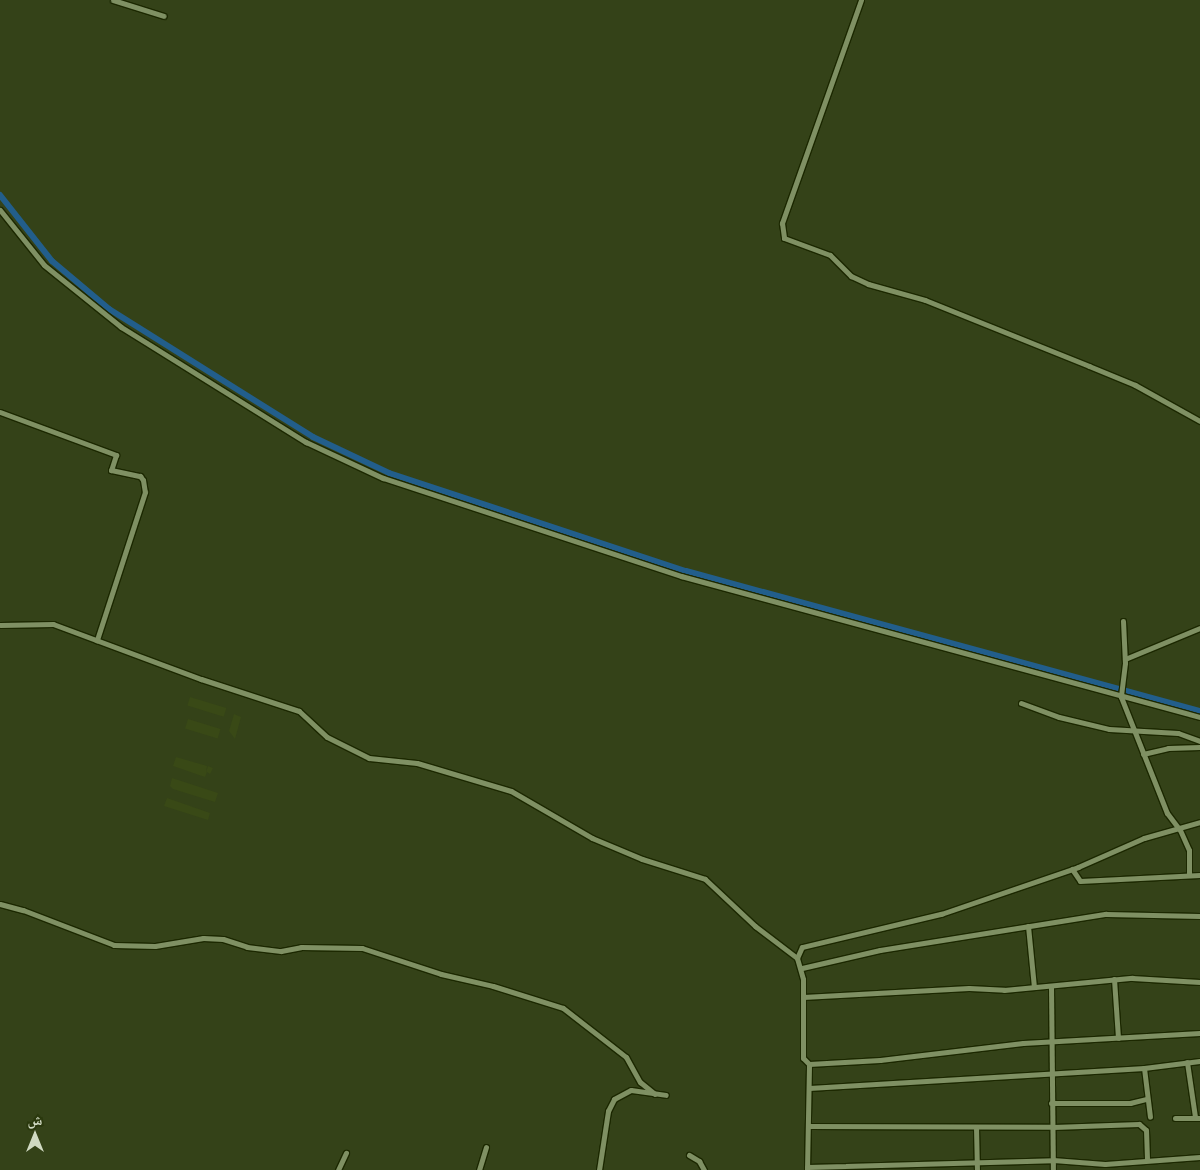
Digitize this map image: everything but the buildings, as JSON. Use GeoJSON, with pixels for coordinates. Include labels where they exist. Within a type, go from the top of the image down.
{"type":"FeatureCollection","features":[{"type":"Feature","properties":{"kind":"street"},"geometry":{"type":"LineString","coordinates":[[113,0],[164,16]]}},
{"type":"Feature","properties":{"kind":"street"},"geometry":{"type":"LineString","coordinates":[[860,0],[782,222],[784,238],[830,255],[851,276],[868,284],[925,300],[1135,385],[1200,422]]}},
{"type":"Feature","properties":{"kind":"street"},"geometry":{"type":"LineString","coordinates":[[0,210],[44,265],[121,327],[306,442],[383,478],[681,576],[1200,718]]}},
{"type":"Feature","properties":{"kind":"street"},"geometry":{"type":"LineString","coordinates":[[0,412],[116,454],[111,470],[140,476],[143,480],[145,492],[97,640]]}},
{"type":"Feature","properties":{"kind":"street"},"geometry":{"type":"LineString","coordinates":[[1123,621],[1125,659],[1121,697],[1166,813],[1180,830],[1189,850],[1189,875]]}},
{"type":"Feature","properties":{"kind":"street"},"geometry":{"type":"LineString","coordinates":[[0,625],[53,624],[236,691],[299,711],[327,737],[369,758],[417,764],[511,791],[592,838],[642,859],[705,879],[755,926],[797,958],[802,968],[803,1058],[808,1064],[809,1088],[807,1169],[1053,1160],[1104,1164],[1200,1156]]}},
{"type":"Feature","properties":{"kind":"street"},"geometry":{"type":"LineString","coordinates":[[1125,659],[1200,628]]}},
{"type":"Feature","properties":{"kind":"street"},"geometry":{"type":"LineString","coordinates":[[1021,703],[1058,717],[1109,729],[1178,734],[1200,741]]}},
{"type":"Feature","properties":{"kind":"street"},"geometry":{"type":"LineString","coordinates":[[1143,754],[1168,748],[1200,747]]}},
{"type":"Feature","properties":{"kind":"street"},"geometry":{"type":"LineString","coordinates":[[797,958],[799,951],[807,946],[941,914],[1072,869],[1144,838],[1180,830],[1200,822]]}},
{"type":"Feature","properties":{"kind":"street"},"geometry":{"type":"LineString","coordinates":[[1072,869],[1080,881],[1200,875]]}},
{"type":"Feature","properties":{"kind":"street"},"geometry":{"type":"LineString","coordinates":[[0,904],[23,910],[114,945],[163,945],[203,938],[223,939],[247,948],[281,951],[301,947],[362,948],[441,974],[493,986],[563,1008],[626,1056],[640,1082],[655,1094]]}},
{"type":"Feature","properties":{"kind":"street"},"geometry":{"type":"LineString","coordinates":[[802,968],[880,950],[1121,913],[1200,916]]}},
{"type":"Feature","properties":{"kind":"street"},"geometry":{"type":"LineString","coordinates":[[1028,926],[1034,987]]}},
{"type":"Feature","properties":{"kind":"street"},"geometry":{"type":"LineString","coordinates":[[803,997],[1051,987],[1142,977],[1200,982]]}},
{"type":"Feature","properties":{"kind":"street"},"geometry":{"type":"LineString","coordinates":[[1114,979],[1118,1038]]}},
{"type":"Feature","properties":{"kind":"street"},"geometry":{"type":"LineString","coordinates":[[1051,987],[1053,1170]]}},
{"type":"Feature","properties":{"kind":"street"},"geometry":{"type":"LineString","coordinates":[[808,1064],[1053,1043],[1200,1033]]}},
{"type":"Feature","properties":{"kind":"street"},"geometry":{"type":"LineString","coordinates":[[809,1088],[1051,1072],[1144,1068],[1200,1061]]}},
{"type":"Feature","properties":{"kind":"street"},"geometry":{"type":"LineString","coordinates":[[1175,1118],[1197,1118],[1187,1062]]}},
{"type":"Feature","properties":{"kind":"street"},"geometry":{"type":"LineString","coordinates":[[1144,1068],[1146,1099],[1150,1117]]}},
{"type":"Feature","properties":{"kind":"street"},"geometry":{"type":"LineString","coordinates":[[599,1170],[608,1112],[614,1099],[631,1090],[666,1095]]}},
{"type":"Feature","properties":{"kind":"street"},"geometry":{"type":"LineString","coordinates":[[1051,1103],[1130,1103],[1146,1099]]}},
{"type":"Feature","properties":{"kind":"street"},"geometry":{"type":"LineString","coordinates":[[808,1126],[1053,1128],[1142,1124],[1146,1130],[1147,1160]]}},
{"type":"Feature","properties":{"kind":"street"},"geometry":{"type":"LineString","coordinates":[[976,1127],[977,1170]]}},
{"type":"Feature","properties":{"kind":"street"},"geometry":{"type":"LineString","coordinates":[[479,1170],[486,1146]]}},
{"type":"Feature","properties":{"kind":"street"},"geometry":{"type":"LineString","coordinates":[[338,1170],[346,1153]]}},
{"type":"Feature","properties":{"kind":"street"},"geometry":{"type":"LineString","coordinates":[[689,1155],[699,1161],[704,1170]]}},
{"type":"Feature","properties":{"kind":"shaded area"},"geometry":{"type":"Polygon","coordinates":[[[190,697],[226,708],[224,717],[187,706],[190,697]]]}},
{"type":"Feature","properties":{"kind":"shaded area"},"geometry":{"type":"Polygon","coordinates":[[[234,714],[241,717],[235,739],[229,731],[234,714]]]}},
{"type":"Feature","properties":{"kind":"shaded area"},"geometry":{"type":"Polygon","coordinates":[[[188,719],[221,729],[218,739],[185,729],[188,719]]]}},
{"type":"Feature","properties":{"kind":"shaded area"},"geometry":{"type":"Polygon","coordinates":[[[176,757],[207,766],[206,773],[208,766],[213,768],[210,774],[207,772],[205,777],[173,766],[176,757]]]}},
{"type":"Feature","properties":{"kind":"shaded area"},"geometry":{"type":"Polygon","coordinates":[[[172,778],[218,793],[215,802],[173,789],[170,786],[172,778]]]}},
{"type":"Feature","properties":{"kind":"shaded area"},"geometry":{"type":"Polygon","coordinates":[[[167,798],[210,813],[208,820],[164,806],[167,798]]]}},
{"type":"Feature","properties":{"kind":"waterway"},"geometry":{"type":"LineString","coordinates":[[0,195],[52,261],[109,309],[313,437],[389,473],[686,571],[1200,711]]}}]}
